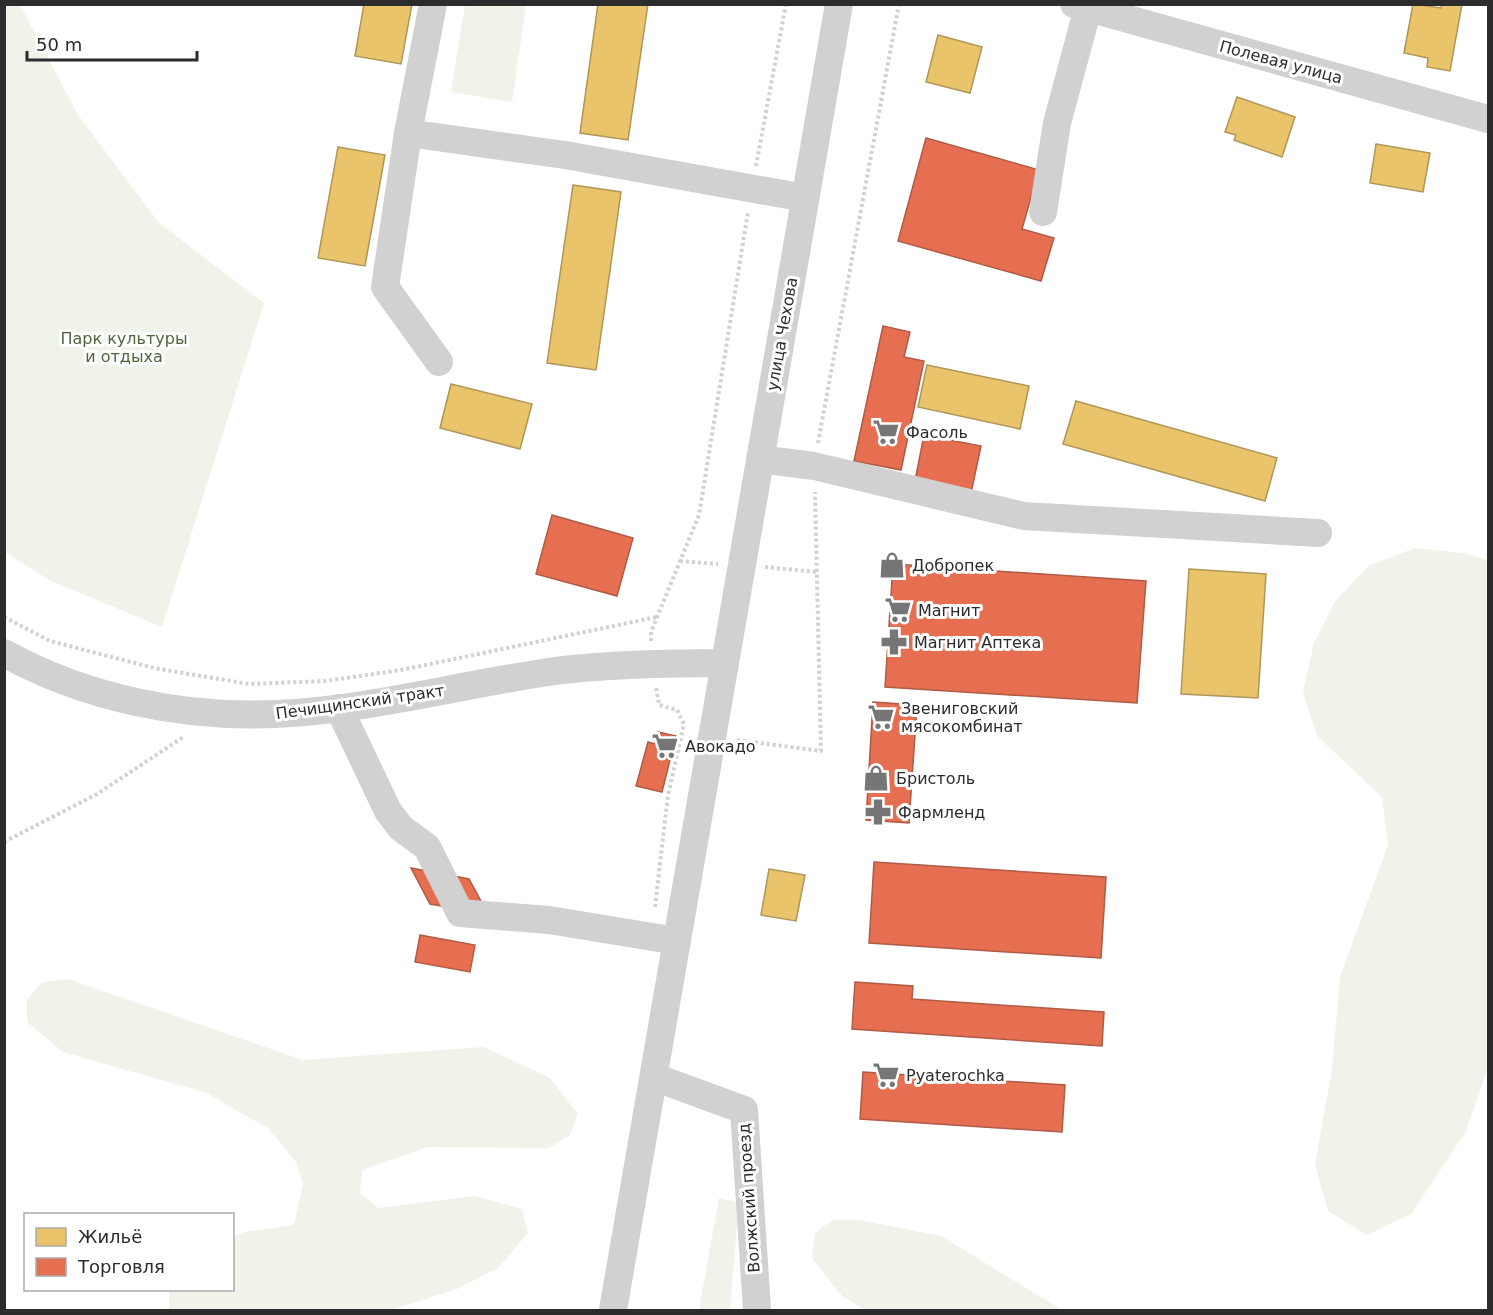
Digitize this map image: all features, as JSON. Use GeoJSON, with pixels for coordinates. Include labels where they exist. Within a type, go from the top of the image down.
{"type":"FeatureCollection","features":[{"type":"Feature","properties":{"kind":"street"},"geometry":{"type":"LineString","coordinates":[[433,4],[408,133],[385,287],[439,362]]}},
{"type":"Feature","properties":{"kind":"street","name":"улица Чехова"},"geometry":{"type":"LineString","coordinates":[[613,1311],[839,4]]}},
{"type":"Feature","properties":{"kind":"street"},"geometry":{"type":"LineString","coordinates":[[1043,212],[1057,123],[1081,6]]}},
{"type":"Feature","properties":{"kind":"street","name":"Полевая улица"},"geometry":{"type":"LineString","coordinates":[[1081,6],[1488,119]]}},
{"type":"Feature","properties":{"kind":"street"},"geometry":{"type":"LineString","coordinates":[[408,133],[565,155],[805,198]]}},
{"type":"Feature","properties":{"kind":"street"},"geometry":{"type":"LineString","coordinates":[[760,459],[814,466],[1024,516],[1318,533]]}},
{"type":"Feature","properties":{"kind":"street","name":"Печищинский тракт"},"geometry":{"type":"LineString","coordinates":[[4,653],[31,668],[99,694],[161,707],[218,714],[276,714],[339,708],[562,670],[652,663],[725,663]]}},
{"type":"Feature","properties":{"kind":"street"},"geometry":{"type":"LineString","coordinates":[[339,708],[388,811],[401,828],[427,847],[460,913],[549,920],[677,941]]}},
{"type":"Feature","properties":{"kind":"street","name":"Волжский проезд"},"geometry":{"type":"LineString","coordinates":[[654,1077],[744,1110],[756,1311]]}},
{"type":"Feature","properties":{"kind":"path"},"geometry":{"type":"LineString","coordinates":[[648,936],[668,795],[684,724],[677,710],[659,705],[652,663],[651,632],[699,515],[752,188],[786,4]]}},
{"type":"Feature","properties":{"kind":"path"},"geometry":{"type":"LineString","coordinates":[[682,733],[821,751],[814,466],[900,4]]}},
{"type":"Feature","properties":{"kind":"path"},"geometry":{"type":"LineString","coordinates":[[4,617],[50,640],[154,668],[249,684],[325,681],[401,670],[657,616]]}},
{"type":"Feature","properties":{"kind":"path"},"geometry":{"type":"LineString","coordinates":[[4,842],[97,794],[218,714]]}},
{"type":"Feature","properties":{"kind":"green space","name":"Парк культуры и отдыха"},"geometry":{"type":"Polygon","coordinates":[[[4,5],[20,5],[78,115],[159,223],[264,303],[162,627],[49,580],[5,552],[4,5]]]}},
{"type":"Feature","properties":{"kind":"green space"},"geometry":{"type":"Polygon","coordinates":[[[465,5],[526,5],[512,102],[451,92],[465,5]]]}},
{"type":"Feature","properties":{"kind":"green space"},"geometry":{"type":"Polygon","coordinates":[[[1415,548],[1463,553],[1488,560],[1488,1068],[1466,1131],[1412,1213],[1367,1235],[1328,1211],[1315,1164],[1332,1070],[1340,977],[1388,845],[1382,797],[1317,736],[1303,692],[1314,643],[1336,600],[1370,565],[1415,548]]]}},
{"type":"Feature","properties":{"kind":"green space"},"geometry":{"type":"Polygon","coordinates":[[[68,979],[303,1060],[484,1047],[550,1078],[578,1114],[570,1135],[549,1148],[428,1147],[362,1170],[360,1193],[378,1208],[475,1196],[522,1209],[528,1233],[498,1268],[457,1289],[391,1310],[169,1310],[169,1291],[234,1291],[234,1237],[244,1232],[294,1225],[303,1184],[296,1162],[269,1129],[207,1093],[63,1052],[27,1022],[27,999],[43,982],[68,979]]]}},
{"type":"Feature","properties":{"kind":"green space"},"geometry":{"type":"Polygon","coordinates":[[[719,1198],[739,1203],[730,1310],[699,1310],[719,1198]]]}},
{"type":"Feature","properties":{"kind":"green space"},"geometry":{"type":"Polygon","coordinates":[[[834,1220],[860,1220],[941,1236],[1062,1310],[865,1310],[842,1296],[812,1258],[815,1233],[834,1220]]]}},
{"type":"Feature","properties":{"kind":"building: Жильё"},"geometry":{"type":"Polygon","coordinates":[[[364,4],[412,4],[401,64],[355,56],[364,4]]]}},
{"type":"Feature","properties":{"kind":"building: Жильё"},"geometry":{"type":"Polygon","coordinates":[[[598,4],[648,4],[628,140],[580,133],[598,4]]]}},
{"type":"Feature","properties":{"kind":"building: Жильё"},"geometry":{"type":"Polygon","coordinates":[[[1413,4],[1441,8],[1442,4],[1462,4],[1450,71],[1427,67],[1428,58],[1404,53],[1413,4]]]}},
{"type":"Feature","properties":{"kind":"building: Жильё"},"geometry":{"type":"Polygon","coordinates":[[[938,35],[982,47],[970,93],[926,82],[938,35]]]}},
{"type":"Feature","properties":{"kind":"building: Жильё"},"geometry":{"type":"Polygon","coordinates":[[[1237,97],[1295,117],[1282,157],[1234,140],[1236,135],[1225,132],[1237,97]]]}},
{"type":"Feature","properties":{"kind":"building: Жильё"},"geometry":{"type":"Polygon","coordinates":[[[1376,144],[1430,153],[1423,192],[1370,183],[1376,144]]]}},
{"type":"Feature","properties":{"kind":"building: Жильё"},"geometry":{"type":"Polygon","coordinates":[[[338,147],[385,155],[365,266],[318,258],[338,147]]]}},
{"type":"Feature","properties":{"kind":"building: Жильё"},"geometry":{"type":"Polygon","coordinates":[[[573,185],[621,192],[596,370],[547,363],[573,185]]]}},
{"type":"Feature","properties":{"kind":"building: Жильё"},"geometry":{"type":"Polygon","coordinates":[[[927,365],[1029,386],[1020,429],[918,407],[927,365]]]}},
{"type":"Feature","properties":{"kind":"building: Жильё"},"geometry":{"type":"Polygon","coordinates":[[[451,384],[532,404],[520,449],[440,428],[451,384]]]}},
{"type":"Feature","properties":{"kind":"building: Жильё"},"geometry":{"type":"Polygon","coordinates":[[[1076,401],[1277,458],[1265,501],[1063,444],[1076,401]]]}},
{"type":"Feature","properties":{"kind":"building: Жильё"},"geometry":{"type":"Polygon","coordinates":[[[1189,569],[1266,574],[1258,698],[1181,694],[1189,569]]]}},
{"type":"Feature","properties":{"kind":"building: Жильё"},"geometry":{"type":"Polygon","coordinates":[[[769,869],[805,875],[796,921],[761,915],[769,869]]]}},
{"type":"Feature","properties":{"kind":"building: Торговля"},"geometry":{"type":"Polygon","coordinates":[[[926,138],[1039,170],[1022,229],[1054,238],[1041,281],[898,241],[926,138]]]}},
{"type":"Feature","properties":{"kind":"building: Торговля"},"geometry":{"type":"Polygon","coordinates":[[[883,326],[910,332],[904,357],[924,361],[901,470],[854,461],[883,326]]]}},
{"type":"Feature","properties":{"kind":"building: Торговля"},"geometry":{"type":"Polygon","coordinates":[[[924,435],[981,446],[971,493],[915,481],[924,435]]]}},
{"type":"Feature","properties":{"kind":"building: Торговля"},"geometry":{"type":"Polygon","coordinates":[[[552,515],[633,538],[617,596],[536,574],[552,515]]]}},
{"type":"Feature","properties":{"kind":"building: Торговля"},"geometry":{"type":"Polygon","coordinates":[[[893,564],[1146,581],[1137,703],[885,687],[893,564]]]}},
{"type":"Feature","properties":{"kind":"building: Торговля"},"geometry":{"type":"Polygon","coordinates":[[[873,702],[917,705],[909,823],[866,820],[873,702]]]}},
{"type":"Feature","properties":{"kind":"building: Торговля"},"geometry":{"type":"Polygon","coordinates":[[[658,732],[676,736],[662,792],[636,786],[648,742],[655,744],[658,732]]]}},
{"type":"Feature","properties":{"kind":"building: Торговля"},"geometry":{"type":"Polygon","coordinates":[[[874,862],[1106,877],[1101,958],[869,943],[874,862]]]}},
{"type":"Feature","properties":{"kind":"building: Торговля"},"geometry":{"type":"Polygon","coordinates":[[[411,868],[469,879],[488,914],[430,904],[411,868]]]}},
{"type":"Feature","properties":{"kind":"building: Торговля"},"geometry":{"type":"Polygon","coordinates":[[[420,935],[475,945],[470,972],[415,962],[420,935]]]}},
{"type":"Feature","properties":{"kind":"building: Торговля"},"geometry":{"type":"Polygon","coordinates":[[[855,982],[913,986],[912,999],[1104,1012],[1102,1046],[852,1029],[855,982]]]}},
{"type":"Feature","properties":{"kind":"building: Торговля"},"geometry":{"type":"Polygon","coordinates":[[[863,1072],[1065,1085],[1062,1132],[860,1119],[863,1072]]]}},
{"type":"Feature","properties":{"kind":"place","name":"Фасоль"},"geometry":{"type":"Point","coordinates":[886,432]}},
{"type":"Feature","properties":{"kind":"place","name":"Добропек"},"geometry":{"type":"Point","coordinates":[892,565]}},
{"type":"Feature","properties":{"kind":"place","name":"Магнит"},"geometry":{"type":"Point","coordinates":[898,610]}},
{"type":"Feature","properties":{"kind":"place","name":"Магнит Аптека"},"geometry":{"type":"Point","coordinates":[894,642]}},
{"type":"Feature","properties":{"kind":"place","name":"Звениговский мясокомбинат"},"geometry":{"type":"Point","coordinates":[881,717]}},
{"type":"Feature","properties":{"kind":"place","name":"Авокадо"},"geometry":{"type":"Point","coordinates":[665,746]}},
{"type":"Feature","properties":{"kind":"place","name":"Бристоль"},"geometry":{"type":"Point","coordinates":[876,778]}},
{"type":"Feature","properties":{"kind":"place","name":"Фармленд"},"geometry":{"type":"Point","coordinates":[878,812]}},
{"type":"Feature","properties":{"kind":"place","name":"Pyaterochka"},"geometry":{"type":"Point","coordinates":[886,1075]}}]}
